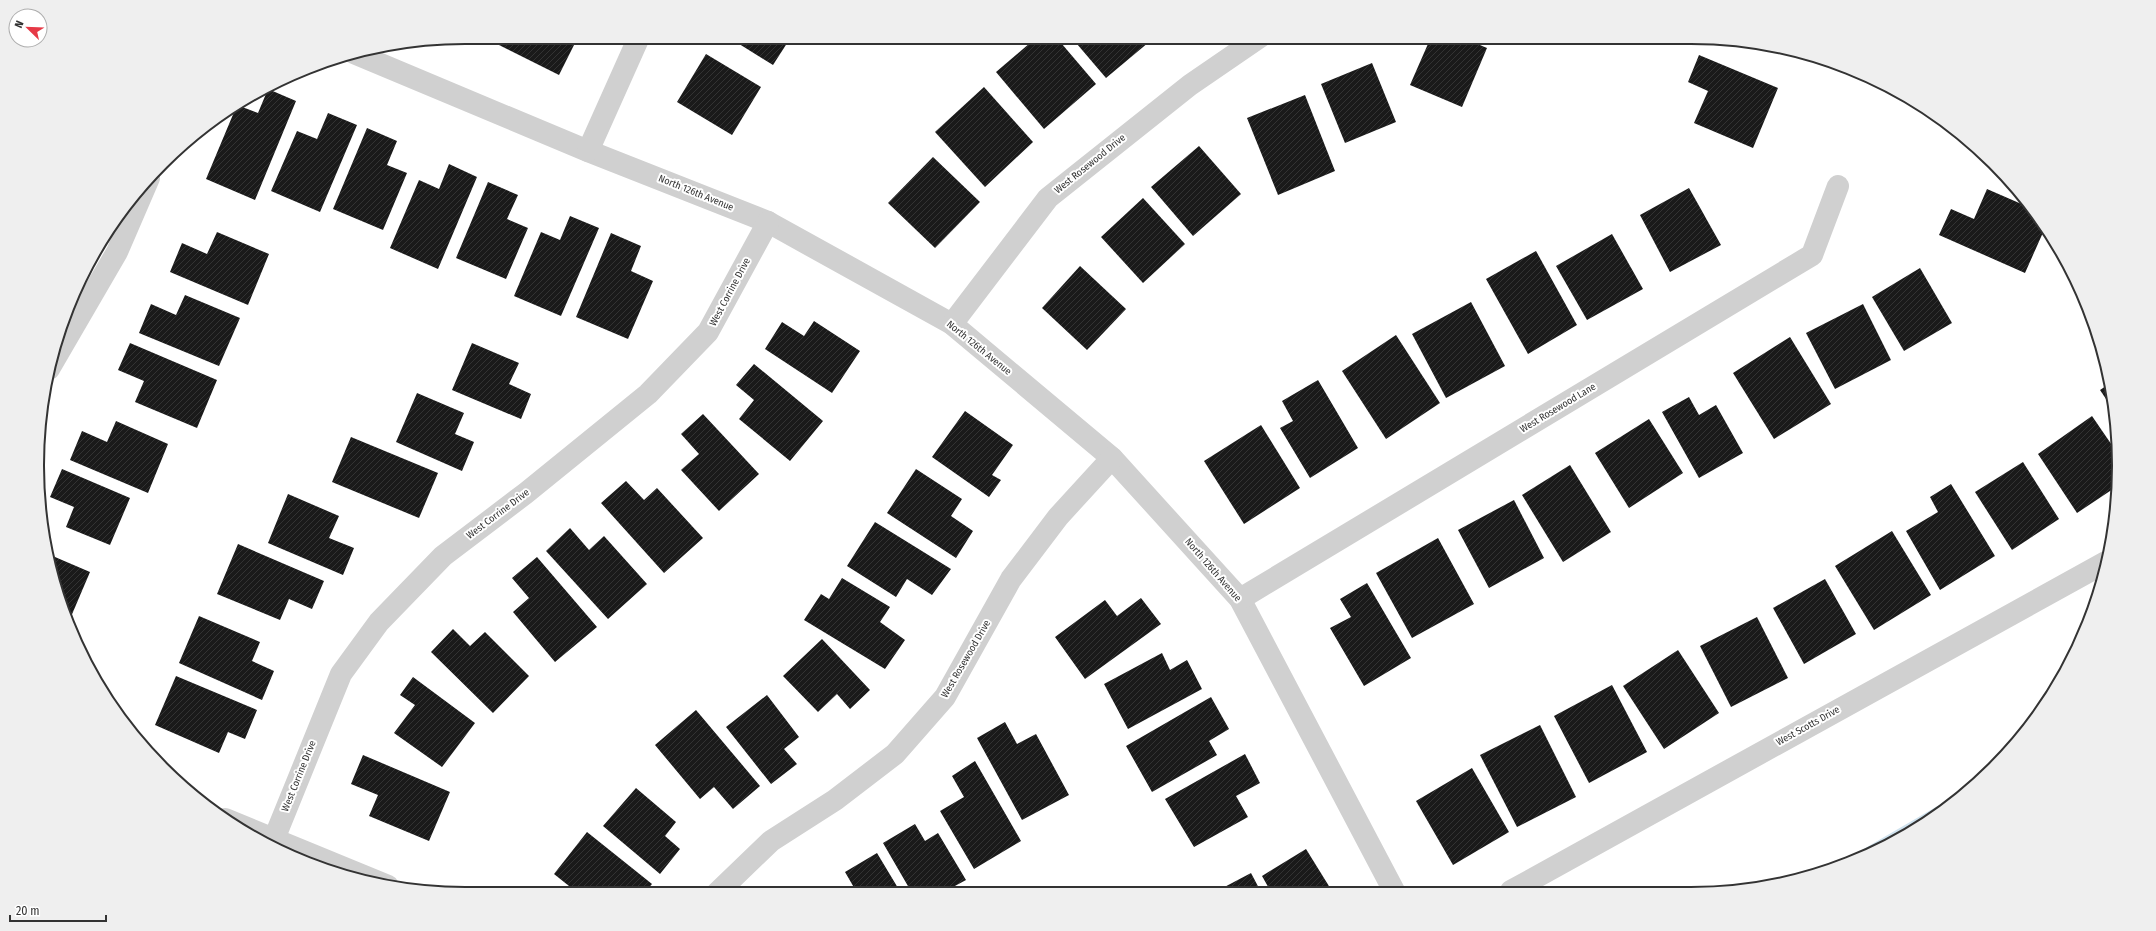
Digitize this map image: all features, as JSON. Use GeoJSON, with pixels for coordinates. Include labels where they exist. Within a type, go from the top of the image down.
{"type":"FeatureCollection","features":[{"type":"Feature","properties":{"kind":"street"},"geometry":{"type":"LineString","coordinates":[[588,151],[636,44]]}},
{"type":"Feature","properties":{"kind":"street","name":"West Rosewood Drive"},"geometry":{"type":"LineString","coordinates":[[952,324],[1048,198],[1190,85],[1250,44]]}},
{"type":"Feature","properties":{"kind":"street","name":"North 126th Avenue"},"geometry":{"type":"LineString","coordinates":[[362,57],[588,151],[768,222],[952,324],[1112,458],[1240,599],[1392,887]]}},
{"type":"Feature","properties":{"kind":"street","name":"West Rosewood Lane"},"geometry":{"type":"LineString","coordinates":[[1240,599],[1812,255],[1838,186]]}},
{"type":"Feature","properties":{"kind":"street"},"geometry":{"type":"LineString","coordinates":[[60,351],[117,252],[140,198]]}},
{"type":"Feature","properties":{"kind":"street","name":"West Corrine Drive"},"geometry":{"type":"LineString","coordinates":[[274,839],[341,674],[379,622],[443,556],[526,493],[648,394],[708,332],[768,222]]}},
{"type":"Feature","properties":{"kind":"street","name":"West Rosewood Drive"},"geometry":{"type":"LineString","coordinates":[[723,887],[771,841],[835,800],[896,754],[946,697],[1011,579],[1058,517],[1112,458]]}},
{"type":"Feature","properties":{"kind":"street","name":"West Scotts Drive"},"geometry":{"type":"LineString","coordinates":[[1518,887],[2100,565]]}},
{"type":"Feature","properties":{"kind":"street"},"geometry":{"type":"LineString","coordinates":[[257,832],[357,873]]}},
{"type":"Feature","properties":{"kind":"building"},"geometry":{"type":"Polygon","coordinates":[[[497,44],[574,44],[559,75],[497,44]]]}},
{"type":"Feature","properties":{"kind":"building"},"geometry":{"type":"Polygon","coordinates":[[[739,44],[786,44],[773,65],[739,44]]]}},
{"type":"Feature","properties":{"kind":"building"},"geometry":{"type":"Polygon","coordinates":[[[1029,44],[1062,44],[1096,84],[1044,129],[996,72],[1029,44]]]}},
{"type":"Feature","properties":{"kind":"building"},"geometry":{"type":"Polygon","coordinates":[[[1077,44],[1147,44],[1106,78],[1077,44]]]}},
{"type":"Feature","properties":{"kind":"building"},"geometry":{"type":"Polygon","coordinates":[[[1428,44],[1478,44],[1487,48],[1462,107],[1410,85],[1428,44]]]}},
{"type":"Feature","properties":{"kind":"building"},"geometry":{"type":"Polygon","coordinates":[[[706,54],[761,87],[732,135],[677,102],[706,54]]]}},
{"type":"Feature","properties":{"kind":"building"},"geometry":{"type":"Polygon","coordinates":[[[1699,55],[1778,88],[1753,148],[1694,123],[1708,91],[1688,82],[1699,55]]]}},
{"type":"Feature","properties":{"kind":"building"},"geometry":{"type":"Polygon","coordinates":[[[1372,63],[1396,122],[1345,143],[1321,84],[1372,63]]]}},
{"type":"Feature","properties":{"kind":"building"},"geometry":{"type":"Polygon","coordinates":[[[984,87],[1033,142],[985,187],[935,132],[984,87]]]}},
{"type":"Feature","properties":{"kind":"building"},"geometry":{"type":"Polygon","coordinates":[[[272,91],[296,101],[255,200],[206,179],[233,113],[243,107],[258,113],[266,94],[272,91]]]}},
{"type":"Feature","properties":{"kind":"building"},"geometry":{"type":"Polygon","coordinates":[[[1305,95],[1335,171],[1278,195],[1247,118],[1305,95]]]}},
{"type":"Feature","properties":{"kind":"building"},"geometry":{"type":"Polygon","coordinates":[[[328,113],[357,125],[320,212],[271,191],[297,131],[317,139],[328,113]]]}},
{"type":"Feature","properties":{"kind":"building"},"geometry":{"type":"Polygon","coordinates":[[[367,128],[397,141],[387,165],[407,173],[383,230],[333,209],[367,128]]]}},
{"type":"Feature","properties":{"kind":"building"},"geometry":{"type":"Polygon","coordinates":[[[1199,146],[1241,194],[1193,236],[1151,187],[1199,146]]]}},
{"type":"Feature","properties":{"kind":"building"},"geometry":{"type":"Polygon","coordinates":[[[933,157],[980,202],[935,248],[888,203],[933,157]]]}},
{"type":"Feature","properties":{"kind":"building"},"geometry":{"type":"Polygon","coordinates":[[[449,164],[477,177],[438,269],[390,248],[419,180],[439,189],[449,164]]]}},
{"type":"Feature","properties":{"kind":"building"},"geometry":{"type":"Polygon","coordinates":[[[488,182],[518,195],[507,219],[528,228],[506,279],[456,258],[488,182]]]}},
{"type":"Feature","properties":{"kind":"building"},"geometry":{"type":"Polygon","coordinates":[[[1689,188],[1721,245],[1670,272],[1640,215],[1689,188]]]}},
{"type":"Feature","properties":{"kind":"building"},"geometry":{"type":"Polygon","coordinates":[[[1987,189],[2020,203],[2043,233],[2025,273],[1939,235],[1951,209],[1974,219],[1987,189]]]}},
{"type":"Feature","properties":{"kind":"building"},"geometry":{"type":"Polygon","coordinates":[[[1143,198],[1185,244],[1143,283],[1101,237],[1143,198]]]}},
{"type":"Feature","properties":{"kind":"building"},"geometry":{"type":"Polygon","coordinates":[[[570,216],[599,228],[561,316],[514,296],[541,232],[560,240],[570,216]]]}},
{"type":"Feature","properties":{"kind":"building"},"geometry":{"type":"Polygon","coordinates":[[[217,232],[269,254],[248,305],[170,272],[182,243],[207,254],[217,232]]]}},
{"type":"Feature","properties":{"kind":"building"},"geometry":{"type":"Polygon","coordinates":[[[611,233],[641,246],[631,271],[653,281],[628,339],[576,317],[611,233]]]}},
{"type":"Feature","properties":{"kind":"building"},"geometry":{"type":"Polygon","coordinates":[[[1612,234],[1643,289],[1587,320],[1556,266],[1612,234]]]}},
{"type":"Feature","properties":{"kind":"building"},"geometry":{"type":"Polygon","coordinates":[[[1536,251],[1577,325],[1528,354],[1486,279],[1536,251]]]}},
{"type":"Feature","properties":{"kind":"building"},"geometry":{"type":"Polygon","coordinates":[[[1080,266],[1126,309],[1087,350],[1042,308],[1080,266]]]}},
{"type":"Feature","properties":{"kind":"building"},"geometry":{"type":"Polygon","coordinates":[[[1920,268],[1952,323],[1904,351],[1872,297],[1920,268]]]}},
{"type":"Feature","properties":{"kind":"building"},"geometry":{"type":"Polygon","coordinates":[[[185,295],[240,318],[219,366],[139,333],[151,304],[176,315],[185,295]]]}},
{"type":"Feature","properties":{"kind":"building"},"geometry":{"type":"Polygon","coordinates":[[[1471,302],[1505,366],[1446,398],[1412,334],[1471,302]]]}},
{"type":"Feature","properties":{"kind":"building"},"geometry":{"type":"Polygon","coordinates":[[[1863,304],[1891,360],[1835,389],[1806,333],[1863,304]]]}},
{"type":"Feature","properties":{"kind":"building"},"geometry":{"type":"Polygon","coordinates":[[[814,321],[860,351],[832,393],[765,349],[782,322],[804,336],[814,321]]]}},
{"type":"Feature","properties":{"kind":"building"},"geometry":{"type":"Polygon","coordinates":[[[1396,335],[1440,403],[1386,439],[1342,371],[1396,335]]]}},
{"type":"Feature","properties":{"kind":"building"},"geometry":{"type":"Polygon","coordinates":[[[1790,337],[1831,404],[1774,439],[1733,373],[1790,337]]]}},
{"type":"Feature","properties":{"kind":"building"},"geometry":{"type":"Polygon","coordinates":[[[130,343],[217,380],[197,428],[135,402],[144,381],[118,370],[130,343]]]}},
{"type":"Feature","properties":{"kind":"building"},"geometry":{"type":"Polygon","coordinates":[[[472,343],[519,363],[509,384],[531,394],[521,419],[452,390],[472,343]]]}},
{"type":"Feature","properties":{"kind":"building"},"geometry":{"type":"Polygon","coordinates":[[[754,364],[823,421],[790,461],[739,419],[754,400],[736,385],[754,364]]]}},
{"type":"Feature","properties":{"kind":"building"},"geometry":{"type":"Polygon","coordinates":[[[1318,380],[1358,448],[1310,478],[1280,428],[1293,421],[1282,401],[1318,380]]]}},
{"type":"Feature","properties":{"kind":"building"},"geometry":{"type":"Polygon","coordinates":[[[2105,387],[2106,400],[2100,390],[2105,387]]]}},
{"type":"Feature","properties":{"kind":"building"},"geometry":{"type":"Polygon","coordinates":[[[417,393],[464,413],[455,434],[474,442],[462,471],[396,442],[417,393]]]}},
{"type":"Feature","properties":{"kind":"building"},"geometry":{"type":"Polygon","coordinates":[[[1689,397],[1699,415],[1716,405],[1743,453],[1699,478],[1662,412],[1689,397]]]}},
{"type":"Feature","properties":{"kind":"building"},"geometry":{"type":"Polygon","coordinates":[[[965,411],[1013,445],[992,475],[1001,480],[989,497],[932,457],[965,411]]]}},
{"type":"Feature","properties":{"kind":"building"},"geometry":{"type":"Polygon","coordinates":[[[703,414],[759,474],[719,511],[681,470],[699,454],[681,434],[703,414]]]}},
{"type":"Feature","properties":{"kind":"building"},"geometry":{"type":"Polygon","coordinates":[[[2092,416],[2111,444],[2111,490],[2077,513],[2038,454],[2092,416]]]}},
{"type":"Feature","properties":{"kind":"building"},"geometry":{"type":"Polygon","coordinates":[[[1649,419],[1683,473],[1629,508],[1595,453],[1649,419]]]}},
{"type":"Feature","properties":{"kind":"building"},"geometry":{"type":"Polygon","coordinates":[[[116,421],[168,444],[148,493],[70,460],[82,431],[107,442],[116,421]]]}},
{"type":"Feature","properties":{"kind":"building"},"geometry":{"type":"Polygon","coordinates":[[[1261,425],[1300,488],[1244,524],[1204,461],[1261,425]]]}},
{"type":"Feature","properties":{"kind":"building"},"geometry":{"type":"Polygon","coordinates":[[[351,437],[438,473],[419,518],[332,482],[351,437]]]}},
{"type":"Feature","properties":{"kind":"building"},"geometry":{"type":"Polygon","coordinates":[[[2023,462],[2059,519],[2012,550],[1975,492],[2023,462]]]}},
{"type":"Feature","properties":{"kind":"building"},"geometry":{"type":"Polygon","coordinates":[[[1570,465],[1611,532],[1563,562],[1522,495],[1570,465]]]}},
{"type":"Feature","properties":{"kind":"building"},"geometry":{"type":"Polygon","coordinates":[[[62,469],[130,498],[110,545],[66,527],[74,507],[50,497],[62,469]]]}},
{"type":"Feature","properties":{"kind":"building"},"geometry":{"type":"Polygon","coordinates":[[[916,469],[962,499],[951,516],[973,531],[956,558],[887,513],[916,469]]]}},
{"type":"Feature","properties":{"kind":"building"},"geometry":{"type":"Polygon","coordinates":[[[626,481],[644,500],[657,488],[703,538],[664,573],[601,503],[626,481]]]}},
{"type":"Feature","properties":{"kind":"building"},"geometry":{"type":"Polygon","coordinates":[[[1951,484],[1995,556],[1940,590],[1906,531],[1938,512],[1930,497],[1951,484]]]}},
{"type":"Feature","properties":{"kind":"building"},"geometry":{"type":"Polygon","coordinates":[[[288,494],[339,516],[329,538],[354,548],[343,575],[268,543],[288,494]]]}},
{"type":"Feature","properties":{"kind":"building"},"geometry":{"type":"Polygon","coordinates":[[[1514,500],[1544,558],[1489,588],[1458,530],[1514,500]]]}},
{"type":"Feature","properties":{"kind":"building"},"geometry":{"type":"Polygon","coordinates":[[[875,522],[951,569],[932,595],[907,579],[896,597],[847,566],[875,522]]]}},
{"type":"Feature","properties":{"kind":"building"},"geometry":{"type":"Polygon","coordinates":[[[570,528],[589,550],[604,536],[647,584],[608,619],[546,551],[570,528]]]}},
{"type":"Feature","properties":{"kind":"building"},"geometry":{"type":"Polygon","coordinates":[[[1892,531],[1931,595],[1874,630],[1835,566],[1892,531]]]}},
{"type":"Feature","properties":{"kind":"building"},"geometry":{"type":"Polygon","coordinates":[[[1438,538],[1474,604],[1412,638],[1376,573],[1438,538]]]}},
{"type":"Feature","properties":{"kind":"building"},"geometry":{"type":"Polygon","coordinates":[[[238,544],[324,581],[312,609],[289,599],[280,620],[217,594],[238,544]]]}},
{"type":"Feature","properties":{"kind":"building"},"geometry":{"type":"Polygon","coordinates":[[[54,557],[90,572],[72,615],[58,575],[54,557]]]}},
{"type":"Feature","properties":{"kind":"building"},"geometry":{"type":"Polygon","coordinates":[[[537,557],[597,627],[555,662],[513,612],[529,598],[512,578],[537,557]]]}},
{"type":"Feature","properties":{"kind":"building"},"geometry":{"type":"Polygon","coordinates":[[[842,578],[890,607],[880,622],[905,640],[885,669],[804,620],[821,594],[829,599],[842,578]]]}},
{"type":"Feature","properties":{"kind":"building"},"geometry":{"type":"Polygon","coordinates":[[[1825,579],[1856,634],[1804,664],[1773,608],[1825,579]]]}},
{"type":"Feature","properties":{"kind":"building"},"geometry":{"type":"Polygon","coordinates":[[[1367,583],[1411,658],[1364,686],[1330,628],[1351,617],[1340,599],[1367,583]]]}},
{"type":"Feature","properties":{"kind":"building"},"geometry":{"type":"Polygon","coordinates":[[[1141,598],[1161,624],[1085,679],[1055,637],[1105,600],[1117,616],[1141,598]]]}},
{"type":"Feature","properties":{"kind":"building"},"geometry":{"type":"Polygon","coordinates":[[[199,616],[260,642],[252,661],[274,671],[262,700],[179,663],[199,616]]]}},
{"type":"Feature","properties":{"kind":"building"},"geometry":{"type":"Polygon","coordinates":[[[1757,617],[1788,678],[1731,707],[1700,646],[1757,617]]]}},
{"type":"Feature","properties":{"kind":"building"},"geometry":{"type":"Polygon","coordinates":[[[453,629],[470,646],[485,632],[529,676],[493,713],[431,652],[453,629]]]}},
{"type":"Feature","properties":{"kind":"building"},"geometry":{"type":"Polygon","coordinates":[[[822,639],[870,690],[850,709],[837,694],[818,712],[783,676],[822,639]]]}},
{"type":"Feature","properties":{"kind":"building"},"geometry":{"type":"Polygon","coordinates":[[[1678,650],[1719,713],[1664,749],[1623,686],[1678,650]]]}},
{"type":"Feature","properties":{"kind":"building"},"geometry":{"type":"Polygon","coordinates":[[[1162,653],[1170,670],[1187,660],[1202,689],[1128,729],[1104,684],[1162,653]]]}},
{"type":"Feature","properties":{"kind":"building"},"geometry":{"type":"Polygon","coordinates":[[[176,676],[257,710],[245,739],[228,732],[219,753],[155,725],[176,676]]]}},
{"type":"Feature","properties":{"kind":"building"},"geometry":{"type":"Polygon","coordinates":[[[413,677],[475,723],[442,767],[394,733],[415,705],[400,695],[413,677]]]}},
{"type":"Feature","properties":{"kind":"building"},"geometry":{"type":"Polygon","coordinates":[[[1612,685],[1647,752],[1589,783],[1554,716],[1612,685]]]}},
{"type":"Feature","properties":{"kind":"building"},"geometry":{"type":"Polygon","coordinates":[[[767,695],[799,737],[784,749],[797,764],[771,784],[726,727],[767,695]]]}},
{"type":"Feature","properties":{"kind":"building"},"geometry":{"type":"Polygon","coordinates":[[[1211,697],[1229,729],[1209,741],[1217,755],[1152,792],[1126,746],[1211,697]]]}},
{"type":"Feature","properties":{"kind":"building"},"geometry":{"type":"Polygon","coordinates":[[[696,710],[760,786],[733,809],[714,787],[700,799],[655,745],[696,710]]]}},
{"type":"Feature","properties":{"kind":"building"},"geometry":{"type":"Polygon","coordinates":[[[1005,722],[1017,744],[1036,734],[1069,795],[1022,820],[977,738],[1005,722]]]}},
{"type":"Feature","properties":{"kind":"building"},"geometry":{"type":"Polygon","coordinates":[[[1540,725],[1576,797],[1517,827],[1480,755],[1540,725]]]}},
{"type":"Feature","properties":{"kind":"building"},"geometry":{"type":"Polygon","coordinates":[[[1245,754],[1260,783],[1236,796],[1248,817],[1194,847],[1165,799],[1245,754]]]}},
{"type":"Feature","properties":{"kind":"building"},"geometry":{"type":"Polygon","coordinates":[[[363,755],[450,792],[429,841],[369,816],[378,795],[351,784],[363,755]]]}},
{"type":"Feature","properties":{"kind":"building"},"geometry":{"type":"Polygon","coordinates":[[[975,761],[1021,841],[974,869],[940,811],[964,797],[952,776],[975,761]]]}},
{"type":"Feature","properties":{"kind":"building"},"geometry":{"type":"Polygon","coordinates":[[[1472,768],[1509,832],[1453,865],[1416,801],[1472,768]]]}},
{"type":"Feature","properties":{"kind":"building"},"geometry":{"type":"Polygon","coordinates":[[[636,788],[676,822],[665,836],[680,849],[660,874],[603,826],[636,788]]]}},
{"type":"Feature","properties":{"kind":"building"},"geometry":{"type":"Polygon","coordinates":[[[915,824],[925,841],[938,833],[966,880],[953,887],[909,887],[883,843],[915,824]]]}},
{"type":"Feature","properties":{"kind":"building"},"geometry":{"type":"Polygon","coordinates":[[[587,832],[652,884],[650,887],[570,887],[554,874],[587,832]]]}},
{"type":"Feature","properties":{"kind":"building"},"geometry":{"type":"Polygon","coordinates":[[[1306,849],[1330,887],[1268,887],[1262,876],[1306,849]]]}},
{"type":"Feature","properties":{"kind":"building"},"geometry":{"type":"Polygon","coordinates":[[[877,853],[897,887],[854,887],[845,872],[877,853]]]}},
{"type":"Feature","properties":{"kind":"building"},"geometry":{"type":"Polygon","coordinates":[[[1251,873],[1258,887],[1224,887],[1251,873]]]}}]}
